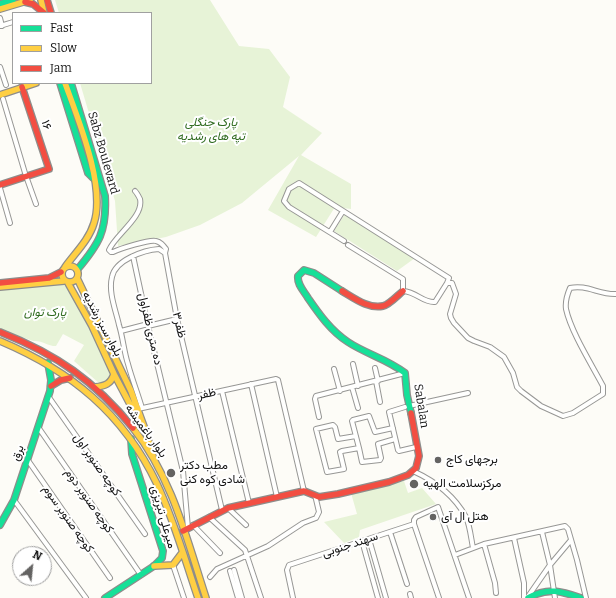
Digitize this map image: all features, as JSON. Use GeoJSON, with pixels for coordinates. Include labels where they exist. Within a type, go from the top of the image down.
{"type":"FeatureCollection","features":[{"type":"Feature","properties":{"kind":"main road"},"geometry":{"type":"LineString","coordinates":[[0,4],[13,0]]}},
{"type":"Feature","properties":{"kind":"main road"},"geometry":{"type":"LineString","coordinates":[[0,9],[30,0]]}},
{"type":"Feature","properties":{"kind":"main road"},"geometry":{"type":"LineString","coordinates":[[40,0],[44,12]]}},
{"type":"Feature","properties":{"kind":"main road"},"geometry":{"type":"LineString","coordinates":[[47,0],[51,12]]}},
{"type":"Feature","properties":{"kind":"main road"},"geometry":{"type":"LineString","coordinates":[[22,2],[28,3],[38,10]]}},
{"type":"Feature","properties":{"kind":"main road"},"geometry":{"type":"LineString","coordinates":[[2,97],[22,87],[32,84]]}},
{"type":"Feature","properties":{"kind":"main road","name":"Sabz Boulevard"},"geometry":{"type":"LineString","coordinates":[[65,84],[91,164],[96,202],[96,217],[94,224],[85,240],[65,267]]}},
{"type":"Feature","properties":{"kind":"main road","name":"Sabz Boulevard"},"geometry":{"type":"LineString","coordinates":[[65,84],[105,196],[107,209],[104,230],[98,243],[77,270]]}},
{"type":"Feature","properties":{"kind":"main road","name":"۱۶"},"geometry":{"type":"LineString","coordinates":[[22,87],[49,167],[26,175]]}},
{"type":"Feature","properties":{"kind":"main road"},"geometry":{"type":"LineString","coordinates":[[0,181],[26,175]]}},
{"type":"Feature","properties":{"kind":"main road"},"geometry":{"type":"LineString","coordinates":[[0,185],[26,175]]}},
{"type":"Feature","properties":{"kind":"main road"},"geometry":{"type":"LineString","coordinates":[[0,283],[49,278],[61,272],[65,267],[72,266],[77,270],[77,278],[140,409],[153,458]]}},
{"type":"Feature","properties":{"kind":"main road","name":"Sabalan"},"geometry":{"type":"LineString","coordinates":[[403,291],[384,306],[373,306],[362,303],[314,273],[304,270],[299,274],[298,278],[299,284],[321,316],[345,339],[397,366],[405,373],[407,406],[419,456],[416,468],[413,471]]}},
{"type":"Feature","properties":{"kind":"main road"},"geometry":{"type":"LineString","coordinates":[[61,272],[62,277],[66,282]]}},
{"type":"Feature","properties":{"kind":"main road"},"geometry":{"type":"LineString","coordinates":[[0,287],[72,282],[77,278]]}},
{"type":"Feature","properties":{"kind":"main road","name":"بلوار سبز رشدیه"},"geometry":{"type":"LineString","coordinates":[[66,282],[92,326],[114,374],[110,383],[105,386],[95,387]]}},
{"type":"Feature","properties":{"kind":"main road","name":"بلوار باغمیشه"},"geometry":{"type":"LineString","coordinates":[[0,332],[17,338],[65,364],[95,387],[126,420],[153,458],[188,528],[206,598]]}},
{"type":"Feature","properties":{"kind":"main road","name":"بلوار باغمیشه"},"geometry":{"type":"LineString","coordinates":[[0,341],[48,363],[70,378],[99,402],[130,439],[146,462],[163,497],[198,598]]}},
{"type":"Feature","properties":{"kind":"main road"},"geometry":{"type":"LineString","coordinates":[[48,363],[51,386],[61,380],[70,378]]}},
{"type":"Feature","properties":{"kind":"main road"},"geometry":{"type":"LineString","coordinates":[[114,374],[132,408],[140,409]]}},
{"type":"Feature","properties":{"kind":"main road","name":"برق"},"geometry":{"type":"LineString","coordinates":[[0,525],[14,500],[51,386]]}},
{"type":"Feature","properties":{"kind":"main road","name":"میرعلی تبریزی"},"geometry":{"type":"LineString","coordinates":[[105,598],[154,566],[162,558],[163,551],[132,454],[130,439]]}},
{"type":"Feature","properties":{"kind":"main road"},"geometry":{"type":"LineString","coordinates":[[188,528],[225,509],[304,491],[319,497],[338,494],[389,482],[408,475],[413,471]]}},
{"type":"Feature","properties":{"kind":"main road"},"geometry":{"type":"LineString","coordinates":[[154,566],[173,565],[182,552]]}},
{"type":"Feature","properties":{"kind":"main road"},"geometry":{"type":"LineString","coordinates":[[526,598],[540,592],[552,590],[581,598]]}},
{"type":"Feature","properties":{"kind":"street"},"geometry":{"type":"LineString","coordinates":[[0,18],[1,26],[12,22]]}},
{"type":"Feature","properties":{"kind":"street"},"geometry":{"type":"LineString","coordinates":[[0,66],[6,85]]}},
{"type":"Feature","properties":{"kind":"street"},"geometry":{"type":"LineString","coordinates":[[2,97],[36,204]]}},
{"type":"Feature","properties":{"kind":"street"},"geometry":{"type":"LineString","coordinates":[[344,241],[289,206],[284,201],[289,189],[299,183],[449,278],[435,302],[429,302],[412,292],[403,291],[403,279],[348,245]]}},
{"type":"Feature","properties":{"kind":"street"},"geometry":{"type":"LineString","coordinates":[[0,188],[10,223]]}},
{"type":"Feature","properties":{"kind":"street"},"geometry":{"type":"LineString","coordinates":[[135,191],[140,199],[140,207],[133,220],[116,238],[109,250],[113,252],[156,240],[163,244],[166,249],[164,253],[159,249],[156,249],[133,256],[116,267],[112,276],[111,287],[128,364],[140,409]]}},
{"type":"Feature","properties":{"kind":"street"},"geometry":{"type":"LineString","coordinates":[[330,232],[343,211]]}},
{"type":"Feature","properties":{"kind":"street","name":"ظفر۳"},"geometry":{"type":"LineString","coordinates":[[164,253],[177,319],[225,509]]}},
{"type":"Feature","properties":{"kind":"street","name":"ده متری ظفراول"},"geometry":{"type":"LineString","coordinates":[[133,256],[148,325],[184,471],[188,528]]}},
{"type":"Feature","properties":{"kind":"street"},"geometry":{"type":"LineString","coordinates":[[447,283],[452,283],[456,294],[450,309],[451,318],[461,331],[474,341],[490,348],[504,357],[513,373],[517,387],[521,391],[541,406],[563,416],[573,413],[603,394],[603,386],[572,327],[566,310],[566,296],[570,288],[577,286],[607,294],[616,294]]}},
{"type":"Feature","properties":{"kind":"street"},"geometry":{"type":"LineString","coordinates":[[121,331],[177,319]]}},
{"type":"Feature","properties":{"kind":"street"},"geometry":{"type":"LineString","coordinates":[[120,367],[126,368],[128,364]]}},
{"type":"Feature","properties":{"kind":"street"},"geometry":{"type":"LineString","coordinates":[[353,364],[358,386]]}},
{"type":"Feature","properties":{"kind":"street"},"geometry":{"type":"LineString","coordinates":[[375,368],[380,402]]}},
{"type":"Feature","properties":{"kind":"street"},"geometry":{"type":"LineString","coordinates":[[334,369],[340,391]]}},
{"type":"Feature","properties":{"kind":"street"},"geometry":{"type":"LineString","coordinates":[[319,417],[315,397],[405,373]]}},
{"type":"Feature","properties":{"kind":"street","name":"ظفر"},"geometry":{"type":"LineString","coordinates":[[140,409],[276,379],[278,380],[304,491]]}},
{"type":"Feature","properties":{"kind":"street"},"geometry":{"type":"LineString","coordinates":[[251,384],[277,496]]}},
{"type":"Feature","properties":{"kind":"street"},"geometry":{"type":"LineString","coordinates":[[352,387],[358,408]]}},
{"type":"Feature","properties":{"kind":"street"},"geometry":{"type":"LineString","coordinates":[[222,390],[249,503]]}},
{"type":"Feature","properties":{"kind":"street"},"geometry":{"type":"LineString","coordinates":[[416,448],[398,451],[389,411],[468,393]]}},
{"type":"Feature","properties":{"kind":"street","name":"کوچه صنوبر اول"},"geometry":{"type":"LineString","coordinates":[[48,396],[145,534]]}},
{"type":"Feature","properties":{"kind":"street"},"geometry":{"type":"LineString","coordinates":[[393,428],[374,432],[370,417],[368,416],[352,420],[362,462],[380,460],[381,458],[378,444],[395,439]]}},
{"type":"Feature","properties":{"kind":"street"},"geometry":{"type":"LineString","coordinates":[[356,436],[338,439],[334,426],[316,429],[327,472],[344,469],[341,451],[359,448]]}},
{"type":"Feature","properties":{"kind":"street","name":"کوچه صنوبر دوم"},"geometry":{"type":"LineString","coordinates":[[38,427],[141,575]]}},
{"type":"Feature","properties":{"kind":"street","name":"کوچه صنوبر سوم"},"geometry":{"type":"LineString","coordinates":[[27,459],[110,578]]}},
{"type":"Feature","properties":{"kind":"street"},"geometry":{"type":"LineString","coordinates":[[413,471],[426,477],[441,487],[454,500],[466,518],[473,548]]}},
{"type":"Feature","properties":{"kind":"street"},"geometry":{"type":"LineString","coordinates":[[210,577],[217,569],[268,546],[303,523],[316,518],[319,512],[315,495]]}},
{"type":"Feature","properties":{"kind":"street"},"geometry":{"type":"LineString","coordinates":[[14,500],[86,598]]}},
{"type":"Feature","properties":{"kind":"street","name":"سهند جنوبی"},"geometry":{"type":"LineString","coordinates":[[293,598],[286,570],[290,565],[414,524],[414,518],[438,507],[455,554]]}},
{"type":"Feature","properties":{"kind":"street"},"geometry":{"type":"LineString","coordinates":[[225,509],[246,525]]}},
{"type":"Feature","properties":{"kind":"street"},"geometry":{"type":"LineString","coordinates":[[209,517],[245,550],[261,598]]}},
{"type":"Feature","properties":{"kind":"street"},"geometry":{"type":"LineString","coordinates":[[414,524],[439,598]]}},
{"type":"Feature","properties":{"kind":"street"},"geometry":{"type":"LineString","coordinates":[[469,598],[455,554],[484,544],[565,526],[567,527],[577,560],[586,598]]}},
{"type":"Feature","properties":{"kind":"street"},"geometry":{"type":"LineString","coordinates":[[188,528],[220,553]]}},
{"type":"Feature","properties":{"kind":"street"},"geometry":{"type":"LineString","coordinates":[[390,532],[407,584]]}},
{"type":"Feature","properties":{"kind":"street"},"geometry":{"type":"LineString","coordinates":[[542,532],[550,565],[552,590],[555,598]]}},
{"type":"Feature","properties":{"kind":"street"},"geometry":{"type":"LineString","coordinates":[[369,538],[386,598]]}},
{"type":"Feature","properties":{"kind":"street"},"geometry":{"type":"LineString","coordinates":[[514,538],[526,598]]}},
{"type":"Feature","properties":{"kind":"street"},"geometry":{"type":"LineString","coordinates":[[526,598],[550,565],[571,540]]}},
{"type":"Feature","properties":{"kind":"street"},"geometry":{"type":"LineString","coordinates":[[362,541],[378,598]]}},
{"type":"Feature","properties":{"kind":"street"},"geometry":{"type":"LineString","coordinates":[[484,544],[495,583],[496,593]]}},
{"type":"Feature","properties":{"kind":"street"},"geometry":{"type":"LineString","coordinates":[[173,565],[184,598]]}},
{"type":"Feature","properties":{"kind":"street"},"geometry":{"type":"LineString","coordinates":[[238,598],[232,571],[242,598]]}},
{"type":"Feature","properties":{"kind":"green space","name":"پارک جنگلی تپه های رشدیه"},"geometry":{"type":"Polygon","coordinates":[[[55,0],[210,0],[239,46],[269,49],[290,77],[283,107],[322,133],[301,155],[351,184],[351,209],[335,207],[316,237],[268,210],[299,156],[242,203],[200,225],[166,237],[118,246],[115,201],[80,84],[152,84],[152,12],[59,12],[55,0]]]}},
{"type":"Feature","properties":{"kind":"green space"},"geometry":{"type":"Polygon","coordinates":[[[345,214],[415,258],[397,271],[334,231],[345,214]]]}},
{"type":"Feature","properties":{"kind":"green space","name":"پارک توان"},"geometry":{"type":"Polygon","coordinates":[[[63,284],[66,287],[80,310],[111,372],[108,382],[100,384],[74,361],[84,345],[63,334],[56,346],[39,341],[33,341],[0,329],[0,289],[63,284]]]}},
{"type":"Feature","properties":{"kind":"green space"},"geometry":{"type":"Polygon","coordinates":[[[404,481],[408,493],[422,488],[436,504],[360,530],[359,537],[344,543],[324,522],[357,514],[351,493],[404,481]]]}},
{"type":"Feature","properties":{"kind":"traffic: fast"},"geometry":{"type":"LineString","coordinates":[[0,4],[13,0]]}},
{"type":"Feature","properties":{"kind":"traffic: fast"},"geometry":{"type":"LineString","coordinates":[[60,84],[88,173],[93,178]]}},
{"type":"Feature","properties":{"kind":"traffic: fast"},"geometry":{"type":"LineString","coordinates":[[71,84],[105,196],[105,219],[100,236],[91,252],[77,270]]}},
{"type":"Feature","properties":{"kind":"traffic: fast"},"geometry":{"type":"LineString","coordinates":[[342,291],[314,273],[304,270],[298,276],[303,290],[321,316],[336,333],[355,346],[391,364],[405,373],[407,395],[411,413]]}},
{"type":"Feature","properties":{"kind":"traffic: fast"},"geometry":{"type":"LineString","coordinates":[[0,525],[14,500],[50,391],[51,380],[48,363]]}},
{"type":"Feature","properties":{"kind":"traffic: fast"},"geometry":{"type":"LineString","coordinates":[[105,598],[154,566],[162,558],[163,551],[132,454],[131,439]]}},
{"type":"Feature","properties":{"kind":"traffic: fast"},"geometry":{"type":"LineString","coordinates":[[528,598],[548,591],[561,592],[581,598]]}},
{"type":"Feature","properties":{"kind":"traffic: slow"},"geometry":{"type":"LineString","coordinates":[[0,9],[30,0]]}},
{"type":"Feature","properties":{"kind":"traffic: slow"},"geometry":{"type":"LineString","coordinates":[[41,0],[44,12]]}},
{"type":"Feature","properties":{"kind":"traffic: slow"},"geometry":{"type":"LineString","coordinates":[[0,95],[33,84]]}},
{"type":"Feature","properties":{"kind":"traffic: slow"},"geometry":{"type":"LineString","coordinates":[[65,84],[83,133],[94,172],[97,208],[94,223],[89,235],[65,267]]}},
{"type":"Feature","properties":{"kind":"traffic: slow"},"geometry":{"type":"LineString","coordinates":[[67,266],[73,266],[78,271],[78,274],[76,280],[73,282],[67,282],[62,277],[62,271],[67,266]]}},
{"type":"Feature","properties":{"kind":"traffic: slow"},"geometry":{"type":"LineString","coordinates":[[77,278],[131,391],[153,456]]}},
{"type":"Feature","properties":{"kind":"traffic: slow"},"geometry":{"type":"LineString","coordinates":[[0,287],[64,281]]}},
{"type":"Feature","properties":{"kind":"traffic: slow"},"geometry":{"type":"LineString","coordinates":[[68,283],[92,326],[114,374],[107,384],[95,387]]}},
{"type":"Feature","properties":{"kind":"traffic: slow"},"geometry":{"type":"LineString","coordinates":[[0,341],[50,366],[72,381],[111,415],[128,436],[157,484],[174,526],[198,598]]}},
{"type":"Feature","properties":{"kind":"traffic: slow"},"geometry":{"type":"LineString","coordinates":[[114,374],[132,408],[138,409]]}},
{"type":"Feature","properties":{"kind":"traffic: slow"},"geometry":{"type":"LineString","coordinates":[[133,428],[147,447],[168,488],[185,532],[206,598]]}},
{"type":"Feature","properties":{"kind":"traffic: slow"},"geometry":{"type":"LineString","coordinates":[[154,566],[173,565],[182,553]]}},
{"type":"Feature","properties":{"kind":"traffic: jam"},"geometry":{"type":"LineString","coordinates":[[47,0],[51,12]]}},
{"type":"Feature","properties":{"kind":"traffic: jam"},"geometry":{"type":"LineString","coordinates":[[25,2],[33,4],[43,12]]}},
{"type":"Feature","properties":{"kind":"traffic: jam"},"geometry":{"type":"LineString","coordinates":[[0,185],[49,169],[22,87]]}},
{"type":"Feature","properties":{"kind":"traffic: jam"},"geometry":{"type":"LineString","coordinates":[[0,283],[49,278],[61,272]]}},
{"type":"Feature","properties":{"kind":"traffic: jam"},"geometry":{"type":"LineString","coordinates":[[342,291],[361,302],[377,307],[388,304],[403,291]]}},
{"type":"Feature","properties":{"kind":"traffic: jam"},"geometry":{"type":"LineString","coordinates":[[0,332],[39,350],[73,371],[104,396],[133,428]]}},
{"type":"Feature","properties":{"kind":"traffic: jam"},"geometry":{"type":"LineString","coordinates":[[51,386],[61,380],[70,378]]}},
{"type":"Feature","properties":{"kind":"traffic: jam"},"geometry":{"type":"LineString","coordinates":[[183,531],[228,508],[304,491],[319,497],[338,494],[389,482],[408,475],[416,468],[419,456],[411,413]]}},
{"type":"Feature","properties":{"kind":"place","name":"برجهای کاج"},"geometry":{"type":"Point","coordinates":[438,460]}},
{"type":"Feature","properties":{"kind":"place","name":"مطب دکتر شادی کوه کنی"},"geometry":{"type":"Point","coordinates":[171,473]}},
{"type":"Feature","properties":{"kind":"place","name":"مرکزسلامت الهیه"},"geometry":{"type":"Point","coordinates":[414,484]}},
{"type":"Feature","properties":{"kind":"place","name":"هتل ال آی"},"geometry":{"type":"Point","coordinates":[433,517]}}]}
